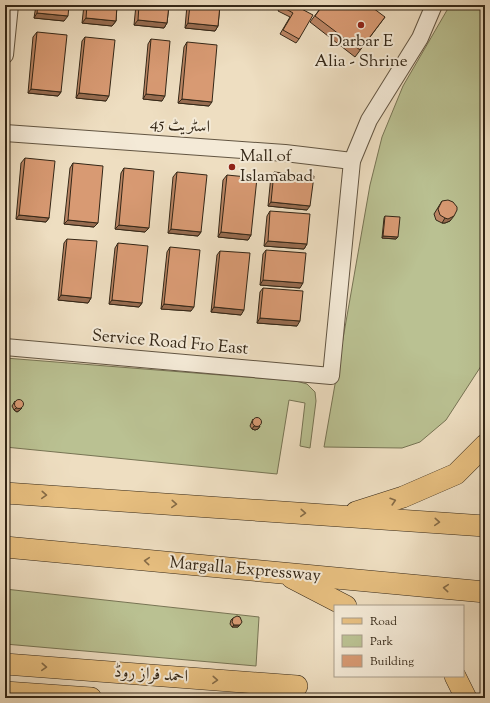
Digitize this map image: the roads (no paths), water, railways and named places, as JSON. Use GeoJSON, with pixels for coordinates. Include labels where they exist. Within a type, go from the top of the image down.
{"type":"FeatureCollection","features":[{"type":"Feature","properties":{"kind":"main road"},"geometry":{"type":"LineString","coordinates":[[342,516],[403,498],[456,474],[485,445]]}},
{"type":"Feature","properties":{"kind":"main road"},"geometry":{"type":"LineString","coordinates":[[5,493],[485,526]]}},
{"type":"Feature","properties":{"kind":"main road","name":"Margalla Expressway"},"geometry":{"type":"LineString","coordinates":[[5,548],[485,592]]}},
{"type":"Feature","properties":{"kind":"main road"},"geometry":{"type":"LineString","coordinates":[[283,573],[344,605]]}},
{"type":"Feature","properties":{"kind":"main road","name":"احمد فراز روڈ"},"geometry":{"type":"LineString","coordinates":[[5,664],[297,692]]}},
{"type":"Feature","properties":{"kind":"main road"},"geometry":{"type":"LineString","coordinates":[[456,677],[466,698]]}},
{"type":"Feature","properties":{"kind":"main road"},"geometry":{"type":"LineString","coordinates":[[5,692],[90,698]]}},
{"type":"Feature","properties":{"kind":"street"},"geometry":{"type":"LineString","coordinates":[[5,55],[10,5]]}},
{"type":"Feature","properties":{"kind":"street"},"geometry":{"type":"LineString","coordinates":[[352,160],[369,120],[420,38],[434,5]]}},
{"type":"Feature","properties":{"kind":"street","name":"اسٹریٹ 45"},"geometry":{"type":"LineString","coordinates":[[5,133],[285,153],[352,160]]}},
{"type":"Feature","properties":{"kind":"street","name":"Service Road F10 East"},"geometry":{"type":"LineString","coordinates":[[5,347],[331,376],[352,160]]}},
{"type":"Feature","properties":{"kind":"place","name":"Darbar E Alia - Shrine"},"geometry":{"type":"Point","coordinates":[361,25]}},
{"type":"Feature","properties":{"kind":"place","name":"Mall of Islamabad"},"geometry":{"type":"Point","coordinates":[232,167]}}]}
